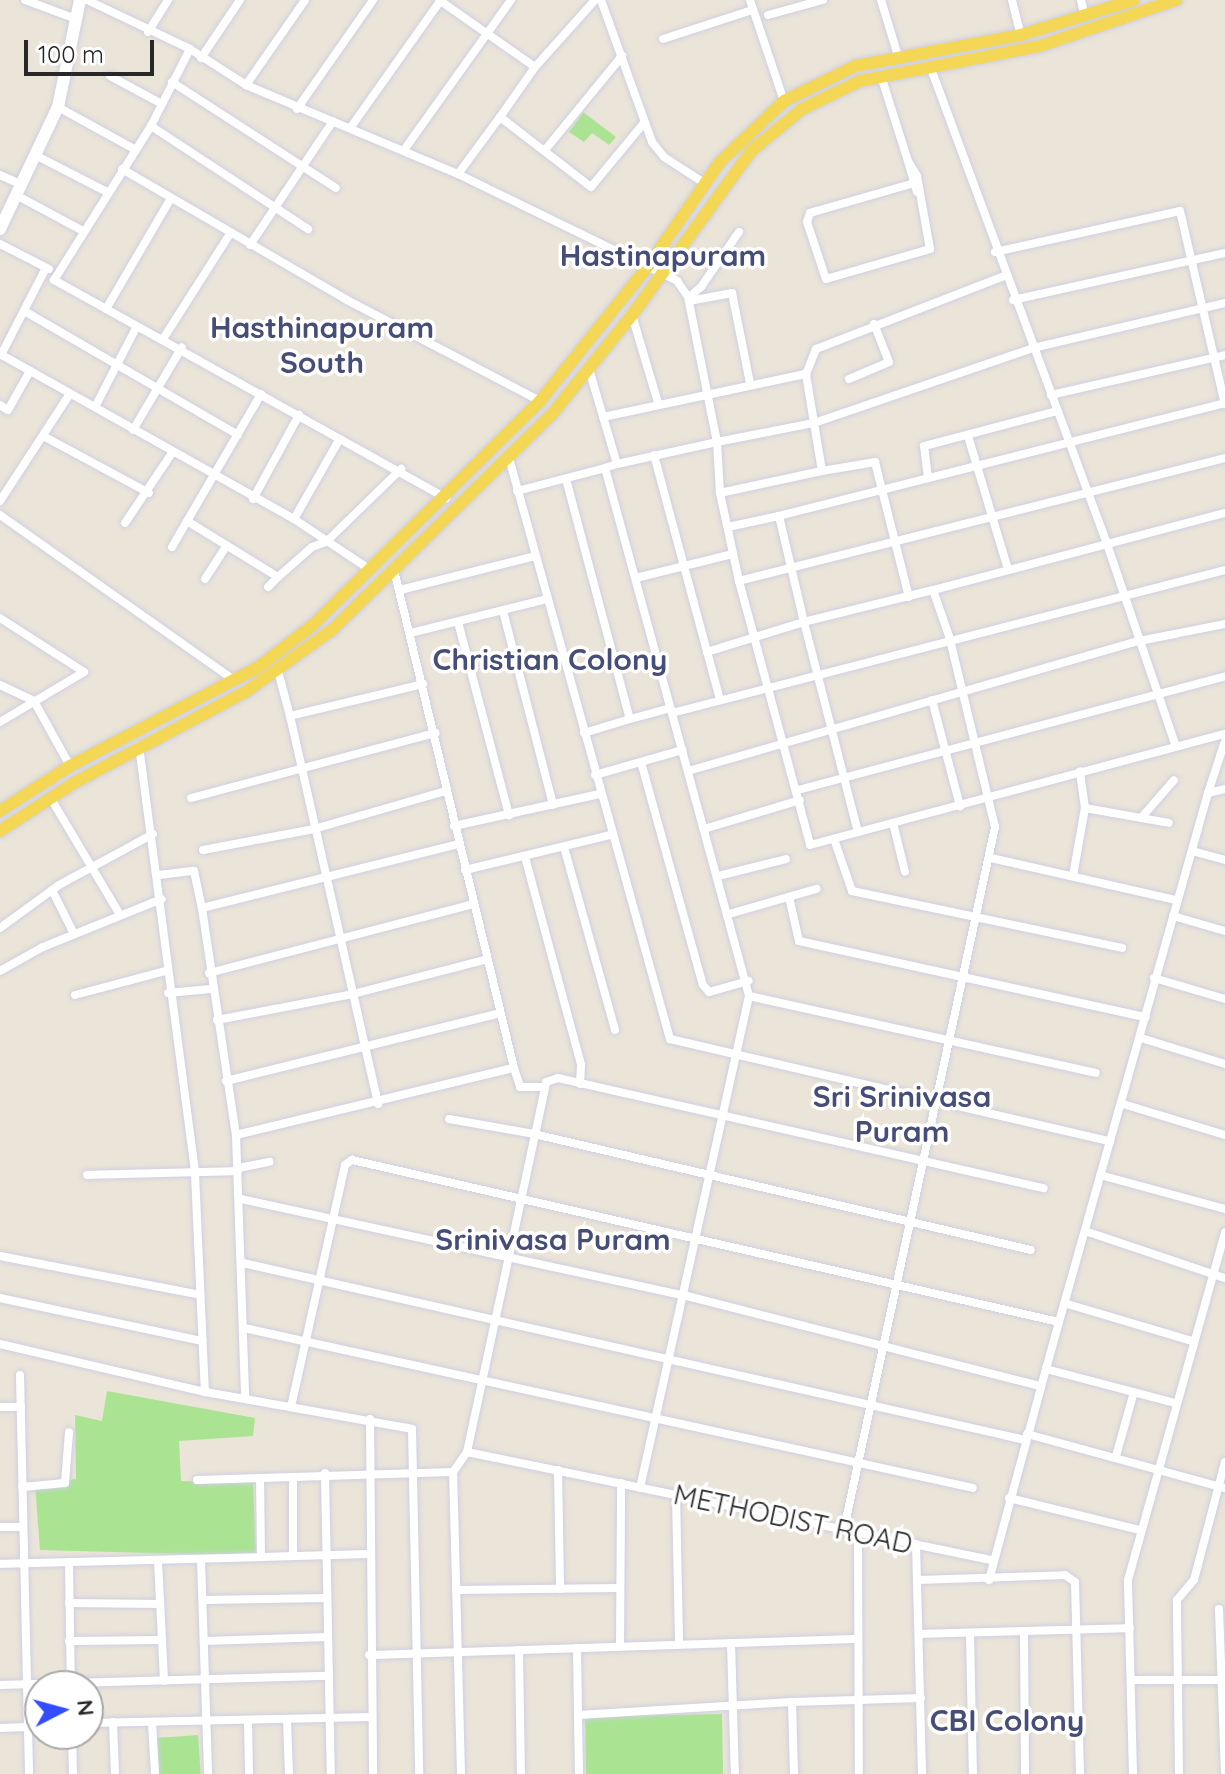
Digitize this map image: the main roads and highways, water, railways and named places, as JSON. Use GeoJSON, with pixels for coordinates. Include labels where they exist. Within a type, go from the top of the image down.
{"type":"FeatureCollection","features":[{"type":"Feature","properties":{"kind":"main road"},"geometry":{"type":"LineString","coordinates":[[0,811],[70,766],[235,681],[293,643],[446,498],[540,401],[648,266],[704,183],[740,139],[784,101],[828,76],[898,56],[1021,35],[1134,0]]}},
{"type":"Feature","properties":{"kind":"main road"},"geometry":{"type":"LineString","coordinates":[[0,831],[50,797],[278,671],[394,570],[509,458],[632,315],[751,151],[802,109],[835,91],[881,76],[1040,46],[1148,5],[1176,0]]}},
{"type":"Feature","properties":{"kind":"district","name":"Hastinapuram"},"geometry":{"type":"Point","coordinates":[663,255]}},
{"type":"Feature","properties":{"kind":"district","name":"Hasthinapuram South"},"geometry":{"type":"Point","coordinates":[322,344]}},
{"type":"Feature","properties":{"kind":"district","name":"Christian Colony"},"geometry":{"type":"Point","coordinates":[550,659]}},
{"type":"Feature","properties":{"kind":"district","name":"Sri Srinivasa Puram"},"geometry":{"type":"Point","coordinates":[902,1113]}},
{"type":"Feature","properties":{"kind":"district","name":"Srinivasa Puram"},"geometry":{"type":"Point","coordinates":[553,1239]}},
{"type":"Feature","properties":{"kind":"district","name":"CBI Colony"},"geometry":{"type":"Point","coordinates":[1007,1720]}}]}
